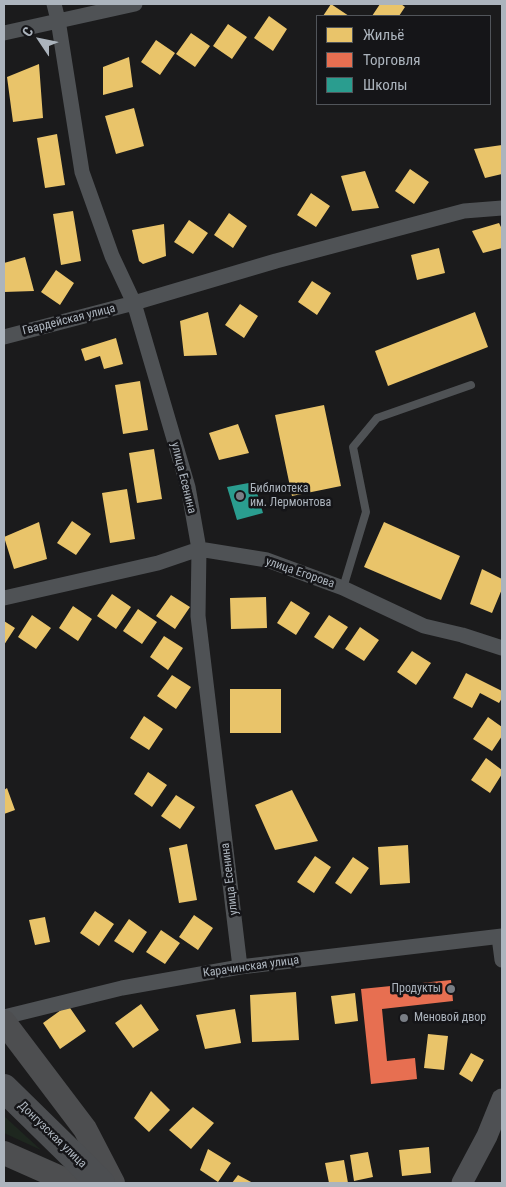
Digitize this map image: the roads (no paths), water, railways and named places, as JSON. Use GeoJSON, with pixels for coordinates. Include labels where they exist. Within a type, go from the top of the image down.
{"type":"FeatureCollection","features":[{"type":"Feature","properties":{"kind":"highway","name":"Донгузская улица"},"geometry":{"type":"LineString","coordinates":[[4,1088],[101,1183]]}},
{"type":"Feature","properties":{"kind":"main road"},"geometry":{"type":"LineString","coordinates":[[4,1022],[86,1129],[113,1183]]}},
{"type":"Feature","properties":{"kind":"main road"},"geometry":{"type":"LineString","coordinates":[[4,1153],[72,1183]]}},
{"type":"Feature","properties":{"kind":"street","name":"улица Есенина"},"geometry":{"type":"LineString","coordinates":[[54,4],[82,172],[112,256],[134,303],[188,487],[199,549],[198,616],[240,967]]}},
{"type":"Feature","properties":{"kind":"street"},"geometry":{"type":"LineString","coordinates":[[4,33],[135,4]]}},
{"type":"Feature","properties":{"kind":"street","name":"Гвардейская улица"},"geometry":{"type":"LineString","coordinates":[[4,337],[134,303],[276,261],[464,211],[502,208]]}},
{"type":"Feature","properties":{"kind":"street","name":"улица Егорова"},"geometry":{"type":"LineString","coordinates":[[4,598],[158,562],[199,549],[266,560],[343,588],[424,626],[462,635],[502,648]]}},
{"type":"Feature","properties":{"kind":"street"},"geometry":{"type":"LineString","coordinates":[[501,937],[502,960]]}},
{"type":"Feature","properties":{"kind":"street","name":"Карачинская улица"},"geometry":{"type":"LineString","coordinates":[[4,1017],[122,988],[240,967],[501,937]]}},
{"type":"Feature","properties":{"kind":"street"},"geometry":{"type":"LineString","coordinates":[[462,1183],[502,1099]]}},
{"type":"Feature","properties":{"kind":"lane"},"geometry":{"type":"LineString","coordinates":[[343,588],[366,512],[353,447],[377,418],[471,385]]}},
{"type":"Feature","properties":{"kind":"place","name":"Библиотека им. Лермонтова"},"geometry":{"type":"Point","coordinates":[240,496]}},
{"type":"Feature","properties":{"kind":"place","name":"Продукты"},"geometry":{"type":"Point","coordinates":[451,989]}},
{"type":"Feature","properties":{"kind":"place","name":"Меновой двор"},"geometry":{"type":"Point","coordinates":[404,1018]}}]}
